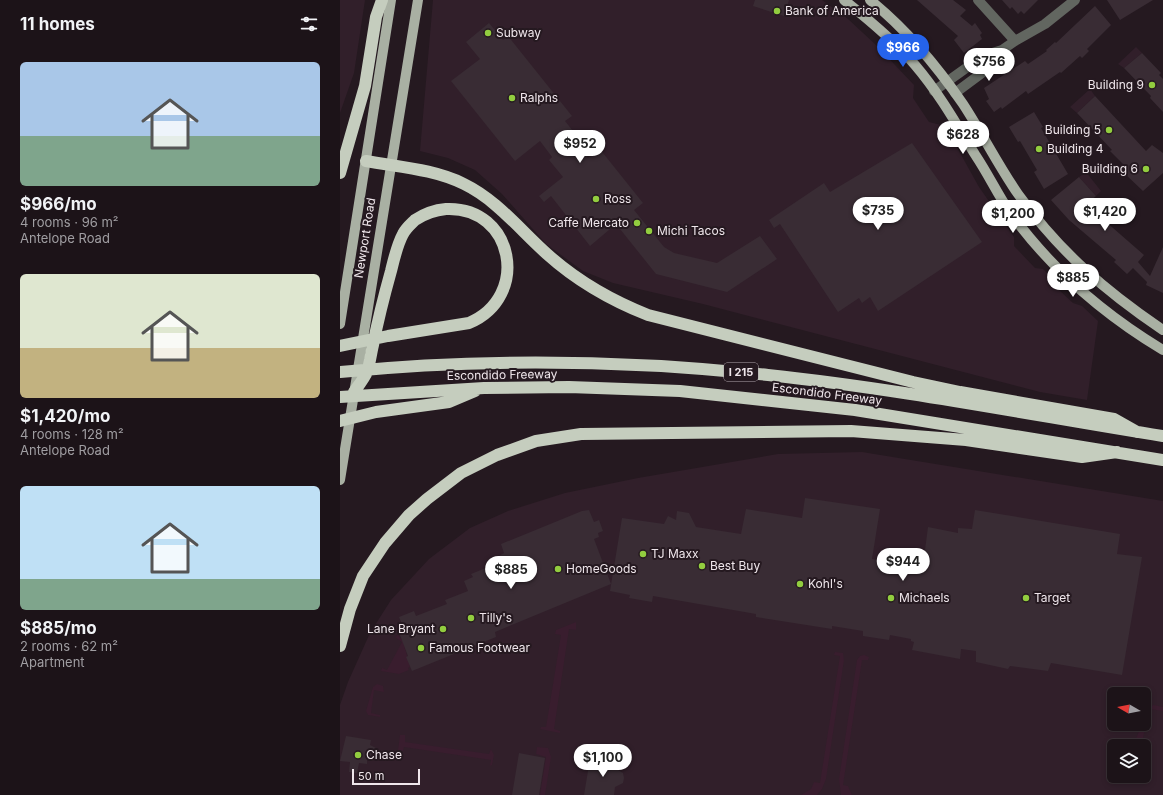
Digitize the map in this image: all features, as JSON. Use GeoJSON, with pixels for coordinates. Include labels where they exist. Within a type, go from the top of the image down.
{"type":"FeatureCollection","features":[{"type":"Feature","properties":{"kind":"highway"},"geometry":{"type":"LineString","coordinates":[[340,173],[365,86],[376,17],[382,0]]}},
{"type":"Feature","properties":{"kind":"highway"},"geometry":{"type":"LineString","coordinates":[[366,161],[433,173],[463,183],[498,207],[546,253],[577,279],[608,298],[648,315],[913,382],[1114,419],[1137,432]]}},
{"type":"Feature","properties":{"kind":"highway"},"geometry":{"type":"LineString","coordinates":[[340,346],[388,336],[469,322],[480,317],[496,302],[505,286],[508,262],[501,239],[487,222],[466,211],[443,209],[423,216],[412,223],[403,233],[381,308],[367,372],[354,392]]}},
{"type":"Feature","properties":{"kind":"highway","name":"Escondido Freeway"},"geometry":{"type":"LineString","coordinates":[[340,372],[492,363],[595,363],[710,369],[864,387],[1163,436]]}},
{"type":"Feature","properties":{"kind":"highway","name":"Escondido Freeway"},"geometry":{"type":"LineString","coordinates":[[340,397],[484,388],[569,387],[680,391],[855,410],[1163,460]]}},
{"type":"Feature","properties":{"kind":"highway"},"geometry":{"type":"LineString","coordinates":[[340,421],[376,412],[449,402],[484,388]]}},
{"type":"Feature","properties":{"kind":"highway"},"geometry":{"type":"LineString","coordinates":[[340,646],[350,609],[363,576],[385,543],[409,514],[461,473],[497,455],[536,442],[581,434],[851,432],[966,440],[1082,457],[1117,452]]}},
{"type":"Feature","properties":{"kind":"main road","name":"Newport Road"},"geometry":{"type":"LineString","coordinates":[[341,320],[391,0]]}},
{"type":"Feature","properties":{"kind":"main road","name":"Newport Road"},"geometry":{"type":"LineString","coordinates":[[340,480],[418,0]]}},
{"type":"Feature","properties":{"kind":"main road"},"geometry":{"type":"LineString","coordinates":[[844,0],[915,65],[934,91],[977,157],[1008,209],[1036,246],[1096,304],[1128,328],[1163,350]]}},
{"type":"Feature","properties":{"kind":"main road"},"geometry":{"type":"LineString","coordinates":[[870,0],[903,30],[948,82],[1006,176],[1060,245],[1109,292],[1163,330]]}},
{"type":"Feature","properties":{"kind":"street"},"geometry":{"type":"LineString","coordinates":[[978,0],[1015,41]]}},
{"type":"Feature","properties":{"kind":"street"},"geometry":{"type":"LineString","coordinates":[[934,91],[983,56],[1002,50],[1045,24],[1075,0]]}},
{"type":"Feature","properties":{"kind":"street"},"geometry":{"type":"LineString","coordinates":[[955,93],[990,68],[1002,50]]}},
{"type":"Feature","properties":{"kind":"shaded area"},"geometry":{"type":"Polygon","coordinates":[[[340,0],[365,0],[354,73],[340,113],[340,0]]]}},
{"type":"Feature","properties":{"kind":"shaded area"},"geometry":{"type":"Polygon","coordinates":[[[433,0],[822,0],[848,19],[876,45],[914,85],[913,98],[929,122],[945,126],[979,187],[1014,237],[1014,246],[1035,268],[1043,269],[1054,280],[1059,290],[1073,303],[1082,306],[1098,321],[1087,400],[1040,392],[703,304],[613,283],[583,271],[546,244],[502,194],[475,170],[448,158],[420,151],[433,0]]]}},
{"type":"Feature","properties":{"kind":"shaded area"},"geometry":{"type":"Polygon","coordinates":[[[1136,47],[1142,53],[1124,68],[1118,64],[1136,47]]]}},
{"type":"Feature","properties":{"kind":"shaded area"},"geometry":{"type":"Polygon","coordinates":[[[1090,89],[1095,96],[1077,113],[1070,107],[1090,89]]]}},
{"type":"Feature","properties":{"kind":"shaded area"},"geometry":{"type":"Polygon","coordinates":[[[1086,172],[1101,191],[1096,196],[1079,177],[1086,172]]]}},
{"type":"Feature","properties":{"kind":"shaded area"},"geometry":{"type":"Polygon","coordinates":[[[862,452],[1163,501],[1163,795],[340,795],[340,705],[348,682],[370,633],[391,600],[429,559],[470,528],[508,511],[565,493],[638,478],[778,454],[862,452]]]}},
{"type":"Feature","properties":{"kind":"shaded area"},"geometry":{"type":"Polygon","coordinates":[[[576,622],[576,630],[569,629],[554,729],[560,731],[560,733],[540,729],[541,727],[546,727],[561,635],[555,634],[556,630],[576,622]]]}},
{"type":"Feature","properties":{"kind":"shaded area"},"geometry":{"type":"Polygon","coordinates":[[[398,635],[403,641],[410,667],[408,668],[409,670],[399,674],[381,671],[382,668],[387,670],[402,642],[395,637],[398,635]]]}},
{"type":"Feature","properties":{"kind":"shaded area"},"geometry":{"type":"Polygon","coordinates":[[[835,652],[843,653],[844,660],[826,779],[822,789],[817,795],[801,795],[811,789],[814,782],[820,783],[840,656],[834,655],[835,652]]]}},
{"type":"Feature","properties":{"kind":"shaded area"},"geometry":{"type":"Polygon","coordinates":[[[864,655],[869,657],[868,660],[862,660],[843,785],[848,786],[852,795],[841,795],[839,779],[857,660],[860,656],[864,655]]]}},
{"type":"Feature","properties":{"kind":"shaded area"},"geometry":{"type":"Polygon","coordinates":[[[377,684],[383,686],[384,692],[374,690],[371,713],[380,715],[380,717],[368,715],[366,711],[373,687],[377,684]]]}},
{"type":"Feature","properties":{"kind":"shaded area"},"geometry":{"type":"Polygon","coordinates":[[[1154,705],[1163,707],[1163,711],[1151,709],[1151,706],[1154,705]]]}},
{"type":"Feature","properties":{"kind":"shaded area"},"geometry":{"type":"Polygon","coordinates":[[[1139,731],[1145,731],[1143,739],[1136,739],[1139,731]]]}},
{"type":"Feature","properties":{"kind":"shaded area"},"geometry":{"type":"Polygon","coordinates":[[[400,735],[405,735],[405,742],[489,754],[491,749],[494,755],[492,765],[490,766],[491,760],[404,747],[403,751],[398,750],[400,735]]]}},
{"type":"Feature","properties":{"kind":"shaded area"},"geometry":{"type":"Polygon","coordinates":[[[537,747],[548,748],[551,757],[545,795],[540,795],[546,757],[536,754],[537,747]]]}},
{"type":"Feature","properties":{"kind":"building","name":"Bank of America"},"geometry":{"type":"Polygon","coordinates":[[[755,0],[789,0],[784,16],[753,6],[755,0]]]}},
{"type":"Feature","properties":{"kind":"building"},"geometry":{"type":"Polygon","coordinates":[[[917,0],[953,0],[966,10],[960,16],[972,26],[975,23],[982,33],[980,35],[982,39],[964,53],[954,40],[958,36],[917,0]]]}},
{"type":"Feature","properties":{"kind":"building"},"geometry":{"type":"Polygon","coordinates":[[[1002,0],[1038,0],[1024,14],[1021,11],[1018,14],[1012,7],[1010,9],[1002,0]]]}},
{"type":"Feature","properties":{"kind":"building"},"geometry":{"type":"Polygon","coordinates":[[[1107,0],[1153,0],[1120,20],[1107,0]]]}},
{"type":"Feature","properties":{"kind":"building"},"geometry":{"type":"Polygon","coordinates":[[[1095,6],[1111,25],[1087,49],[1089,51],[1082,58],[1080,56],[1061,73],[1060,72],[1028,94],[1026,91],[1002,109],[1001,107],[994,112],[986,101],[989,99],[984,88],[1025,61],[1028,64],[1047,51],[1046,50],[1055,42],[1056,43],[1095,6]]]}},
{"type":"Feature","properties":{"kind":"building"},"geometry":{"type":"Polygon","coordinates":[[[489,23],[503,40],[508,36],[572,116],[565,121],[577,136],[574,140],[588,158],[599,148],[643,203],[634,210],[664,247],[674,253],[717,263],[760,236],[777,259],[727,292],[656,274],[616,224],[590,246],[551,196],[544,202],[539,196],[563,177],[549,160],[552,157],[540,141],[515,161],[451,81],[480,59],[466,42],[489,23]]]}},
{"type":"Feature","properties":{"kind":"building","name":"Building 9"},"geometry":{"type":"Polygon","coordinates":[[[1142,53],[1161,73],[1159,75],[1163,79],[1163,112],[1150,98],[1151,96],[1124,68],[1142,53]]]}},
{"type":"Feature","properties":{"kind":"building"},"geometry":{"type":"Polygon","coordinates":[[[1095,96],[1146,151],[1152,145],[1163,153],[1163,173],[1143,191],[1124,173],[1128,169],[1077,113],[1095,96]]]}},
{"type":"Feature","properties":{"kind":"building","name":"Building 4"},"geometry":{"type":"Polygon","coordinates":[[[1034,112],[1043,127],[1041,128],[1068,174],[1044,189],[1034,172],[1037,170],[1020,141],[1018,142],[1009,127],[1034,112]]]}},
{"type":"Feature","properties":{"kind":"building"},"geometry":{"type":"Polygon","coordinates":[[[912,143],[982,242],[878,311],[870,297],[862,303],[859,298],[838,312],[780,224],[774,228],[769,220],[824,183],[830,192],[912,143]]]}},
{"type":"Feature","properties":{"kind":"building"},"geometry":{"type":"Polygon","coordinates":[[[1079,177],[1096,196],[1089,202],[1107,218],[1105,221],[1144,255],[1138,262],[1150,276],[1163,247],[1163,293],[1146,285],[1147,282],[1133,268],[1127,274],[1114,262],[1116,260],[1069,220],[1051,200],[1079,177]]]}},
{"type":"Feature","properties":{"kind":"building"},"geometry":{"type":"Polygon","coordinates":[[[805,498],[880,509],[872,559],[905,564],[904,558],[924,558],[928,527],[958,533],[958,528],[972,529],[975,510],[1120,534],[1117,554],[1142,557],[1122,675],[1051,663],[1048,671],[1010,666],[1008,669],[976,662],[976,651],[961,649],[960,659],[912,650],[914,642],[911,641],[911,639],[890,635],[889,640],[863,636],[863,631],[832,626],[832,629],[756,617],[756,614],[653,596],[652,602],[629,598],[630,595],[610,591],[622,518],[664,524],[668,516],[676,520],[677,511],[689,513],[696,527],[741,534],[746,509],[802,518],[805,498]]]}},
{"type":"Feature","properties":{"kind":"building"},"geometry":{"type":"Polygon","coordinates":[[[589,510],[594,522],[599,520],[603,531],[598,533],[599,537],[594,539],[611,584],[495,632],[496,637],[412,671],[398,630],[403,627],[399,617],[414,611],[416,616],[447,604],[445,600],[468,591],[464,581],[473,577],[471,574],[498,563],[497,557],[504,553],[501,544],[582,511],[589,510]]]}},
{"type":"Feature","properties":{"kind":"building","name":"Chase"},"geometry":{"type":"Polygon","coordinates":[[[346,736],[371,740],[370,745],[376,748],[373,761],[367,760],[367,764],[359,763],[357,773],[349,772],[350,762],[340,761],[346,736]]]}},
{"type":"Feature","properties":{"kind":"building"},"geometry":{"type":"Polygon","coordinates":[[[519,753],[545,758],[539,795],[512,795],[519,753]]]}},
{"type":"Feature","properties":{"kind":"building"},"geometry":{"type":"Polygon","coordinates":[[[590,759],[619,764],[618,770],[623,773],[624,778],[623,783],[615,787],[614,795],[584,795],[590,759]]]}},
{"type":"Feature","properties":{"kind":"place","name":"Bank of America"},"geometry":{"type":"Point","coordinates":[777,11]}},
{"type":"Feature","properties":{"kind":"place","name":"Subway"},"geometry":{"type":"Point","coordinates":[488,33]}},
{"type":"Feature","properties":{"kind":"place","name":"Building 9"},"geometry":{"type":"Point","coordinates":[1152,85]}},
{"type":"Feature","properties":{"kind":"place","name":"Ralphs"},"geometry":{"type":"Point","coordinates":[512,98]}},
{"type":"Feature","properties":{"kind":"place","name":"Building 5"},"geometry":{"type":"Point","coordinates":[1109,130]}},
{"type":"Feature","properties":{"kind":"place","name":"Building 4"},"geometry":{"type":"Point","coordinates":[1039,149]}},
{"type":"Feature","properties":{"kind":"place","name":"Building 6"},"geometry":{"type":"Point","coordinates":[1146,169]}},
{"type":"Feature","properties":{"kind":"place","name":"Ross"},"geometry":{"type":"Point","coordinates":[596,199]}},
{"type":"Feature","properties":{"kind":"place","name":"Caffe Mercato"},"geometry":{"type":"Point","coordinates":[637,223]}},
{"type":"Feature","properties":{"kind":"place","name":"Michi Tacos"},"geometry":{"type":"Point","coordinates":[649,231]}},
{"type":"Feature","properties":{"kind":"place","name":"TJ Maxx"},"geometry":{"type":"Point","coordinates":[643,554]}},
{"type":"Feature","properties":{"kind":"place","name":"Best Buy"},"geometry":{"type":"Point","coordinates":[702,566]}},
{"type":"Feature","properties":{"kind":"place","name":"HomeGoods"},"geometry":{"type":"Point","coordinates":[558,569]}},
{"type":"Feature","properties":{"kind":"place","name":"Kohl's"},"geometry":{"type":"Point","coordinates":[800,584]}},
{"type":"Feature","properties":{"kind":"place","name":"Michaels"},"geometry":{"type":"Point","coordinates":[891,598]}},
{"type":"Feature","properties":{"kind":"place","name":"Target"},"geometry":{"type":"Point","coordinates":[1026,598]}},
{"type":"Feature","properties":{"kind":"place","name":"Tilly's"},"geometry":{"type":"Point","coordinates":[471,618]}},
{"type":"Feature","properties":{"kind":"place","name":"Lane Bryant"},"geometry":{"type":"Point","coordinates":[443,629]}},
{"type":"Feature","properties":{"kind":"place","name":"Famous Footwear"},"geometry":{"type":"Point","coordinates":[421,648]}},
{"type":"Feature","properties":{"kind":"place","name":"Chase"},"geometry":{"type":"Point","coordinates":[358,755]}}]}
